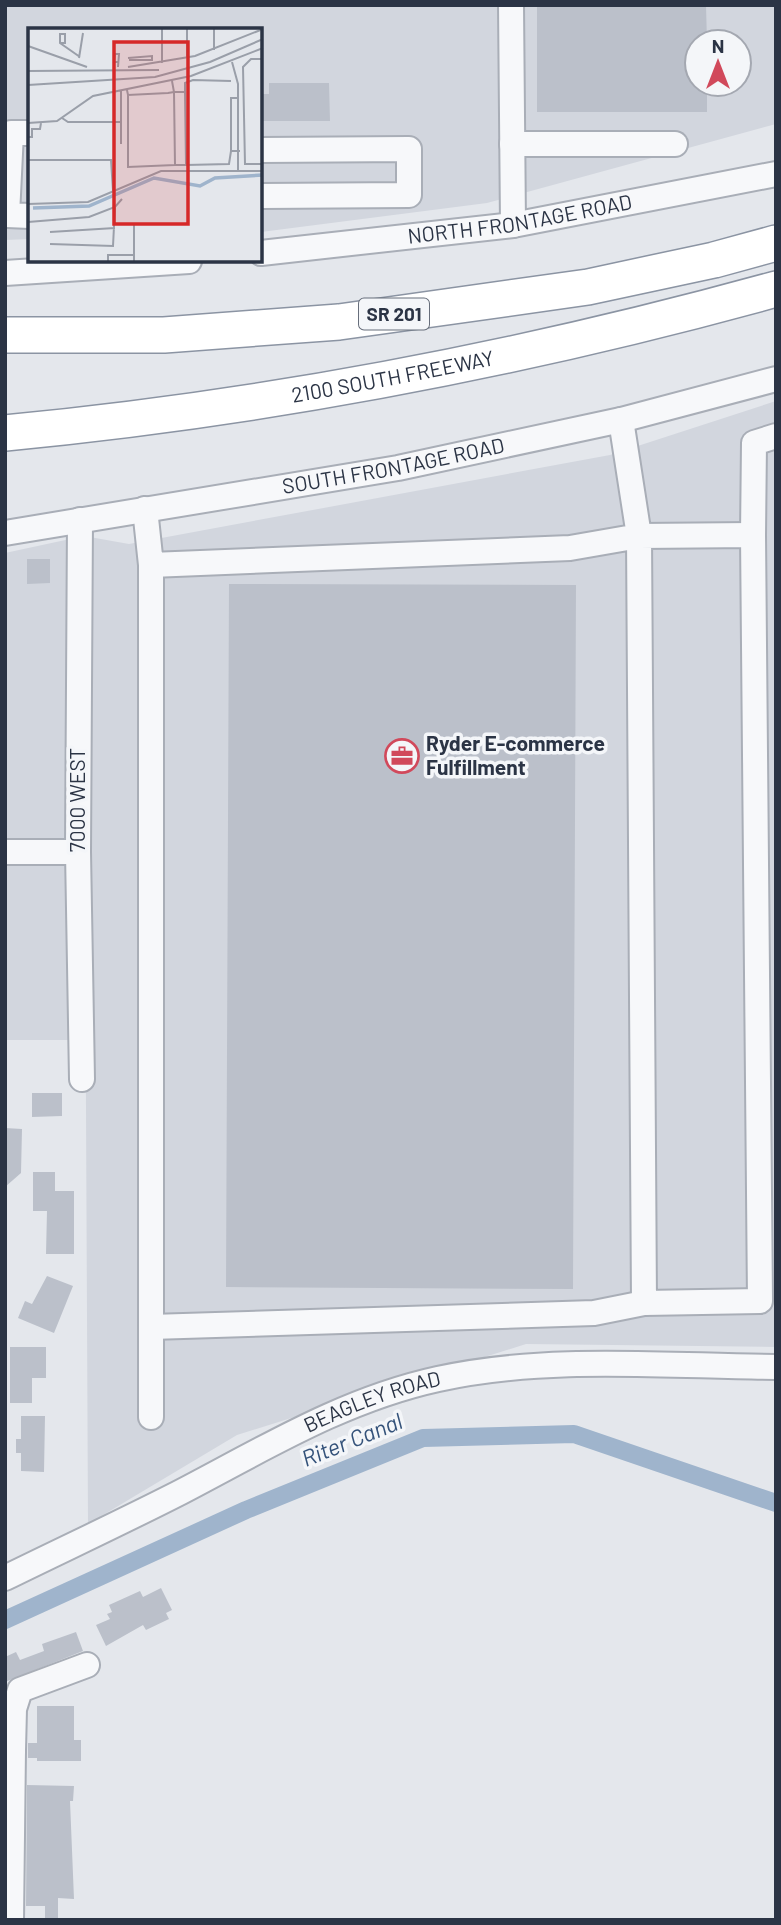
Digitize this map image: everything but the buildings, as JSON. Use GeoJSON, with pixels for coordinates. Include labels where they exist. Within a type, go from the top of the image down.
{"type":"FeatureCollection","features":[{"type":"Feature","properties":{"kind":"highway","name":"SR 201"},"geometry":{"type":"LineString","coordinates":[[5,335],[164,335],[339,321],[587,286],[714,260],[776,243]]}},
{"type":"Feature","properties":{"kind":"highway","name":"2100 SOUTH FREEWAY"},"geometry":{"type":"LineString","coordinates":[[5,433],[164,416],[436,371],[644,326],[776,289]]}},
{"type":"Feature","properties":{"kind":"street"},"geometry":{"type":"LineString","coordinates":[[511,5],[513,225]]}},
{"type":"Feature","properties":{"kind":"street"},"geometry":{"type":"LineString","coordinates":[[28,133],[10,133],[7,215],[28,216]]}},
{"type":"Feature","properties":{"kind":"street"},"geometry":{"type":"LineString","coordinates":[[512,144],[675,144]]}},
{"type":"Feature","properties":{"kind":"street"},"geometry":{"type":"LineString","coordinates":[[262,150],[409,149],[409,195],[262,196]]}},
{"type":"Feature","properties":{"kind":"street","name":"NORTH FRONTAGE ROAD"},"geometry":{"type":"LineString","coordinates":[[262,253],[513,225],[776,174]]}},
{"type":"Feature","properties":{"kind":"street"},"geometry":{"type":"LineString","coordinates":[[5,273],[49,266],[173,262]]}},
{"type":"Feature","properties":{"kind":"street","name":"SOUTH FRONTAGE ROAD"},"geometry":{"type":"LineString","coordinates":[[5,533],[398,468],[621,420],[776,379]]}},
{"type":"Feature","properties":{"kind":"street"},"geometry":{"type":"LineString","coordinates":[[621,420],[639,536],[644,1303]]}},
{"type":"Feature","properties":{"kind":"street"},"geometry":{"type":"LineString","coordinates":[[151,1327],[594,1313],[644,1303],[768,1301],[753,535],[754,443],[776,436]]}},
{"type":"Feature","properties":{"kind":"street"},"geometry":{"type":"LineString","coordinates":[[145,509],[151,565],[151,1417]]}},
{"type":"Feature","properties":{"kind":"street","name":"7000 WEST"},"geometry":{"type":"LineString","coordinates":[[80,520],[78,852],[82,1079]]}},
{"type":"Feature","properties":{"kind":"street"},"geometry":{"type":"LineString","coordinates":[[151,565],[570,548],[639,536],[753,535]]}},
{"type":"Feature","properties":{"kind":"street"},"geometry":{"type":"LineString","coordinates":[[5,852],[78,852]]}},
{"type":"Feature","properties":{"kind":"street","name":"BEAGLEY ROAD"},"geometry":{"type":"LineString","coordinates":[[5,1578],[317,1420],[412,1386],[526,1366],[776,1367]]}},
{"type":"Feature","properties":{"kind":"street"},"geometry":{"type":"LineString","coordinates":[[10,1920],[9,1750],[14,1709],[20,1690],[87,1665]]}},
{"type":"Feature","properties":{"kind":"shaded area"},"geometry":{"type":"Polygon","coordinates":[[[5,5],[776,5],[776,124],[487,203],[262,232],[262,28],[28,28],[28,239],[5,240],[5,5]]]}},
{"type":"Feature","properties":{"kind":"shaded area"},"geometry":{"type":"Polygon","coordinates":[[[776,401],[776,1347],[526,1344],[237,1435],[88,1524],[84,692],[83,1040],[5,1040],[5,553],[84,536],[129,544],[610,455],[776,401]]]}},
{"type":"Feature","properties":{"kind":"waterway","name":"Riter Canal"},"geometry":{"type":"LineString","coordinates":[[5,1620],[246,1510],[423,1438],[574,1434],[776,1503]]}},
{"type":"Feature","properties":{"kind":"place","name":"Ryder E-commerce Fulfillment"},"geometry":{"type":"Point","coordinates":[402,756]}}]}
